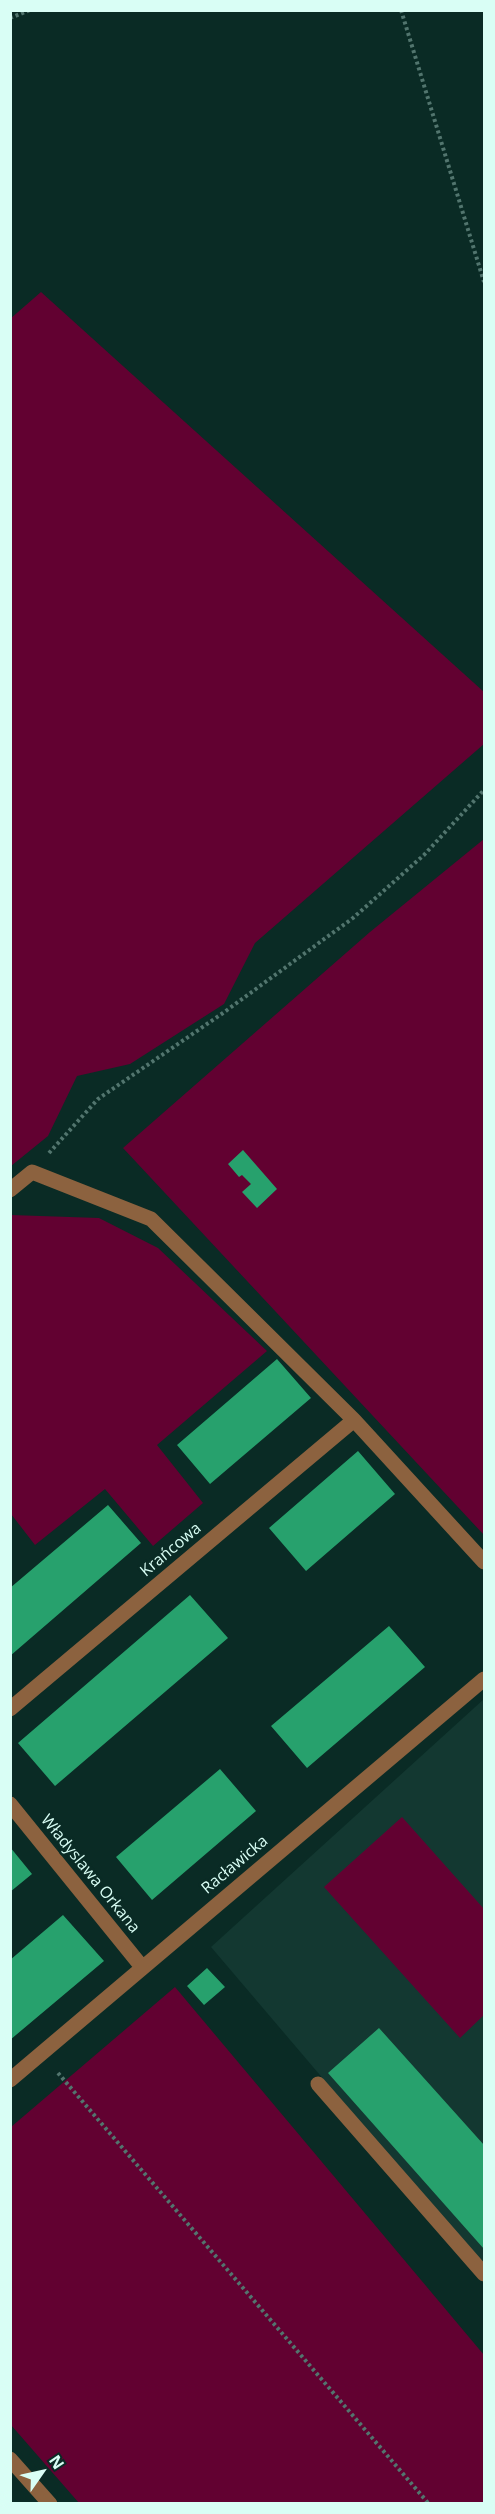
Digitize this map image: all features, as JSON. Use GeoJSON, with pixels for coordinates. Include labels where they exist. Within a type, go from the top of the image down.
{"type":"FeatureCollection","features":[{"type":"Feature","properties":{"kind":"street"},"geometry":{"type":"LineString","coordinates":[[10,1190],[32,1172],[151,1219],[354,1420],[484,1562]]}},
{"type":"Feature","properties":{"kind":"street","name":"Krańcowa"},"geometry":{"type":"LineString","coordinates":[[10,1709],[354,1420]]}},
{"type":"Feature","properties":{"kind":"street","name":"Racławicka"},"geometry":{"type":"LineString","coordinates":[[10,2080],[484,1679]]}},
{"type":"Feature","properties":{"kind":"street","name":"Władyslawa Orkana"},"geometry":{"type":"LineString","coordinates":[[10,1804],[142,1967]]}},
{"type":"Feature","properties":{"kind":"street"},"geometry":{"type":"LineString","coordinates":[[318,2084],[484,2274]]}},
{"type":"Feature","properties":{"kind":"street"},"geometry":{"type":"LineString","coordinates":[[10,2459],[50,2504]]}},
{"type":"Feature","properties":{"kind":"path"},"geometry":{"type":"LineString","coordinates":[[10,18],[30,10]]}},
{"type":"Feature","properties":{"kind":"path"},"geometry":{"type":"LineString","coordinates":[[401,10],[425,96],[484,282]]}},
{"type":"Feature","properties":{"kind":"path"},"geometry":{"type":"LineString","coordinates":[[32,1172],[98,1099],[223,1013],[353,918],[424,855],[484,790]]}},
{"type":"Feature","properties":{"kind":"path"},"geometry":{"type":"LineString","coordinates":[[42,2054],[429,2504]]}},
{"type":"Feature","properties":{"kind":"shaded area"},"geometry":{"type":"Polygon","coordinates":[[[41,292],[484,692],[484,744],[255,943],[224,1004],[130,1064],[77,1076],[48,1136],[11,1166],[10,319],[41,292]]]}},
{"type":"Feature","properties":{"kind":"shaded area"},"geometry":{"type":"Polygon","coordinates":[[[484,839],[484,1535],[123,1148],[370,932],[484,839]]]}},
{"type":"Feature","properties":{"kind":"shaded area"},"geometry":{"type":"Polygon","coordinates":[[[11,1215],[99,1218],[158,1248],[267,1351],[157,1445],[203,1503],[153,1546],[105,1489],[35,1545],[11,1514],[11,1215]]]}},
{"type":"Feature","properties":{"kind":"shaded area"},"geometry":{"type":"Polygon","coordinates":[[[484,1699],[484,2268],[211,1947],[484,1699]]]}},
{"type":"Feature","properties":{"kind":"shaded area"},"geometry":{"type":"Polygon","coordinates":[[[402,1817],[484,1909],[484,2015],[460,2038],[324,1887],[402,1817]]]}},
{"type":"Feature","properties":{"kind":"shaded area"},"geometry":{"type":"Polygon","coordinates":[[[175,1987],[484,2355],[484,2503],[79,2503],[11,2425],[11,2127],[175,1987]]]}},
{"type":"Feature","properties":{"kind":"building"},"geometry":{"type":"Polygon","coordinates":[[[243,1150],[277,1189],[257,1208],[242,1192],[251,1184],[242,1175],[239,1177],[228,1164],[243,1150]]]}},
{"type":"Feature","properties":{"kind":"building"},"geometry":{"type":"Polygon","coordinates":[[[277,1359],[311,1398],[210,1484],[177,1445],[277,1359]]]}},
{"type":"Feature","properties":{"kind":"building"},"geometry":{"type":"Polygon","coordinates":[[[358,1451],[395,1494],[306,1571],[269,1528],[358,1451]]]}},
{"type":"Feature","properties":{"kind":"building"},"geometry":{"type":"Polygon","coordinates":[[[108,1505],[141,1543],[10,1656],[10,1588],[108,1505]]]}},
{"type":"Feature","properties":{"kind":"building"},"geometry":{"type":"Polygon","coordinates":[[[190,1595],[228,1638],[55,1786],[18,1743],[190,1595]]]}},
{"type":"Feature","properties":{"kind":"building"},"geometry":{"type":"Polygon","coordinates":[[[389,1626],[425,1667],[307,1768],[271,1726],[389,1626]]]}},
{"type":"Feature","properties":{"kind":"building"},"geometry":{"type":"Polygon","coordinates":[[[220,1769],[256,1811],[152,1900],[116,1857],[220,1769]]]}},
{"type":"Feature","properties":{"kind":"building"},"geometry":{"type":"Polygon","coordinates":[[[10,1847],[32,1874],[10,1892],[10,1847]]]}},
{"type":"Feature","properties":{"kind":"building"},"geometry":{"type":"Polygon","coordinates":[[[63,1915],[104,1961],[10,2040],[10,1960],[63,1915]]]}},
{"type":"Feature","properties":{"kind":"building"},"geometry":{"type":"Polygon","coordinates":[[[207,1968],[225,1987],[204,2005],[187,1986],[207,1968]]]}},
{"type":"Feature","properties":{"kind":"building"},"geometry":{"type":"Polygon","coordinates":[[[379,2028],[484,2145],[484,2249],[328,2073],[379,2028]]]}}]}
